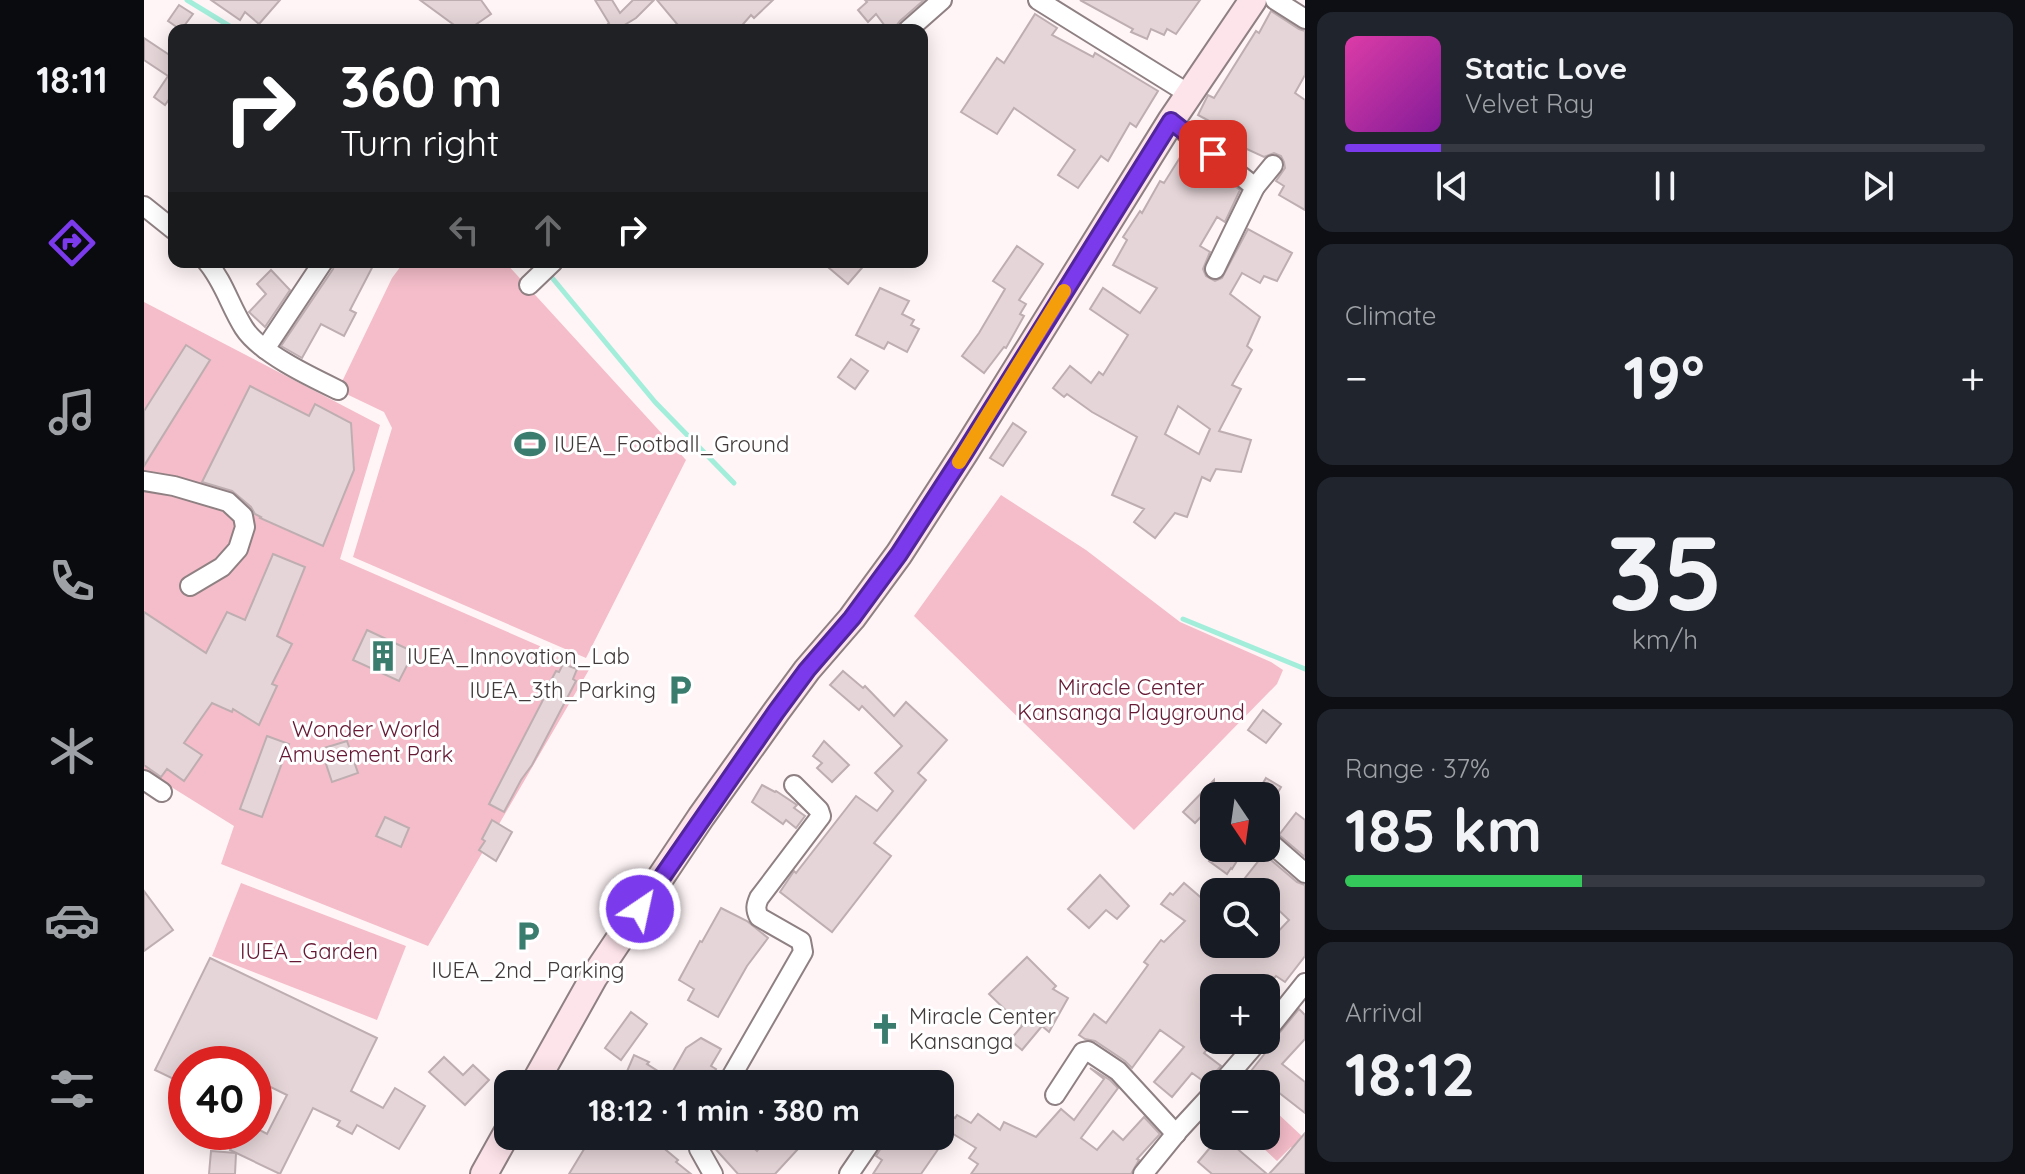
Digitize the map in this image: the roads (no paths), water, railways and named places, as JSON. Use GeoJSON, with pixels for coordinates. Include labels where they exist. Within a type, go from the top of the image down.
{"type":"FeatureCollection","features":[{"type":"Feature","properties":{"kind":"street"},"geometry":{"type":"LineString","coordinates":[[915,24],[942,0]]}},
{"type":"Feature","properties":{"kind":"street"},"geometry":{"type":"LineString","coordinates":[[1038,0],[1189,94]]}},
{"type":"Feature","properties":{"kind":"street"},"geometry":{"type":"LineString","coordinates":[[542,1070],[594,977],[701,817],[807,670],[852,618],[899,554],[1171,121],[1253,0]]}},
{"type":"Feature","properties":{"kind":"street"},"geometry":{"type":"LineString","coordinates":[[1275,0],[1305,19]]}},
{"type":"Feature","properties":{"kind":"street"},"geometry":{"type":"LineString","coordinates":[[1171,121],[1255,187]]}},
{"type":"Feature","properties":{"kind":"street"},"geometry":{"type":"LineString","coordinates":[[1215,269],[1255,187],[1273,165]]}},
{"type":"Feature","properties":{"kind":"street"},"geometry":{"type":"LineString","coordinates":[[144,206],[168,225]]}},
{"type":"Feature","properties":{"kind":"street"},"geometry":{"type":"LineString","coordinates":[[212,268],[245,330],[265,349],[338,390]]}},
{"type":"Feature","properties":{"kind":"street"},"geometry":{"type":"LineString","coordinates":[[265,349],[319,268]]}},
{"type":"Feature","properties":{"kind":"street"},"geometry":{"type":"LineString","coordinates":[[529,285],[547,268]]}},
{"type":"Feature","properties":{"kind":"street"},"geometry":{"type":"LineString","coordinates":[[144,481],[174,486],[228,502],[243,516],[245,527],[238,549],[222,567],[190,586]]}},
{"type":"Feature","properties":{"kind":"street"},"geometry":{"type":"LineString","coordinates":[[144,780],[162,792]]}},
{"type":"Feature","properties":{"kind":"street"},"geometry":{"type":"LineString","coordinates":[[735,1070],[803,952],[801,941],[759,917],[756,911],[759,898],[821,816],[819,810],[794,785]]}},
{"type":"Feature","properties":{"kind":"street"},"geometry":{"type":"LineString","coordinates":[[1280,851],[1305,873]]}},
{"type":"Feature","properties":{"kind":"street"},"geometry":{"type":"LineString","coordinates":[[1280,1014],[1305,983]]}},
{"type":"Feature","properties":{"kind":"street"},"geometry":{"type":"LineString","coordinates":[[1055,1095],[1083,1052],[1088,1051],[1118,1071],[1176,1134]]}},
{"type":"Feature","properties":{"kind":"street"},"geometry":{"type":"LineString","coordinates":[[1233,1070],[1247,1054]]}},
{"type":"Feature","properties":{"kind":"street"},"geometry":{"type":"LineString","coordinates":[[1143,1174],[1200,1107]]}},
{"type":"Feature","properties":{"kind":"street"},"geometry":{"type":"LineString","coordinates":[[484,1174],[497,1150]]}},
{"type":"Feature","properties":{"kind":"street"},"geometry":{"type":"LineString","coordinates":[[700,1150],[713,1174]]}},
{"type":"Feature","properties":{"kind":"street"},"geometry":{"type":"LineString","coordinates":[[849,1174],[865,1150]]}},
{"type":"Feature","properties":{"kind":"waterway"},"geometry":{"type":"LineString","coordinates":[[187,0],[226,24]]}},
{"type":"Feature","properties":{"kind":"waterway"},"geometry":{"type":"LineString","coordinates":[[544,268],[655,402],[734,483]]}},
{"type":"Feature","properties":{"kind":"waterway"},"geometry":{"type":"LineString","coordinates":[[1183,619],[1305,669]]}},
{"type":"Feature","properties":{"kind":"place","name":"IUEA_Football_Ground"},"geometry":{"type":"Point","coordinates":[530,444]}},
{"type":"Feature","properties":{"kind":"place","name":"IUEA_Innovation_Lab"},"geometry":{"type":"Point","coordinates":[383,656]}},
{"type":"Feature","properties":{"kind":"place","name":"IUEA_3th_Parking"},"geometry":{"type":"Point","coordinates":[680,690]}},
{"type":"Feature","properties":{"kind":"place","name":"IUEA_2nd_Parking"},"geometry":{"type":"Point","coordinates":[528,936]}},
{"type":"Feature","properties":{"kind":"place","name":"Miracle Center Kansanga"},"geometry":{"type":"Point","coordinates":[885,1029]}},
{"type":"Feature","properties":{"kind":"park label","name":"Miracle Center Kansanga Playground"},"geometry":{"type":"Point","coordinates":[1131,700]}},
{"type":"Feature","properties":{"kind":"park label","name":"Wonder World Amusement Park"},"geometry":{"type":"Point","coordinates":[366,742]}},
{"type":"Feature","properties":{"kind":"park label","name":"IUEA_Garden"},"geometry":{"type":"Point","coordinates":[309,951]}}]}
